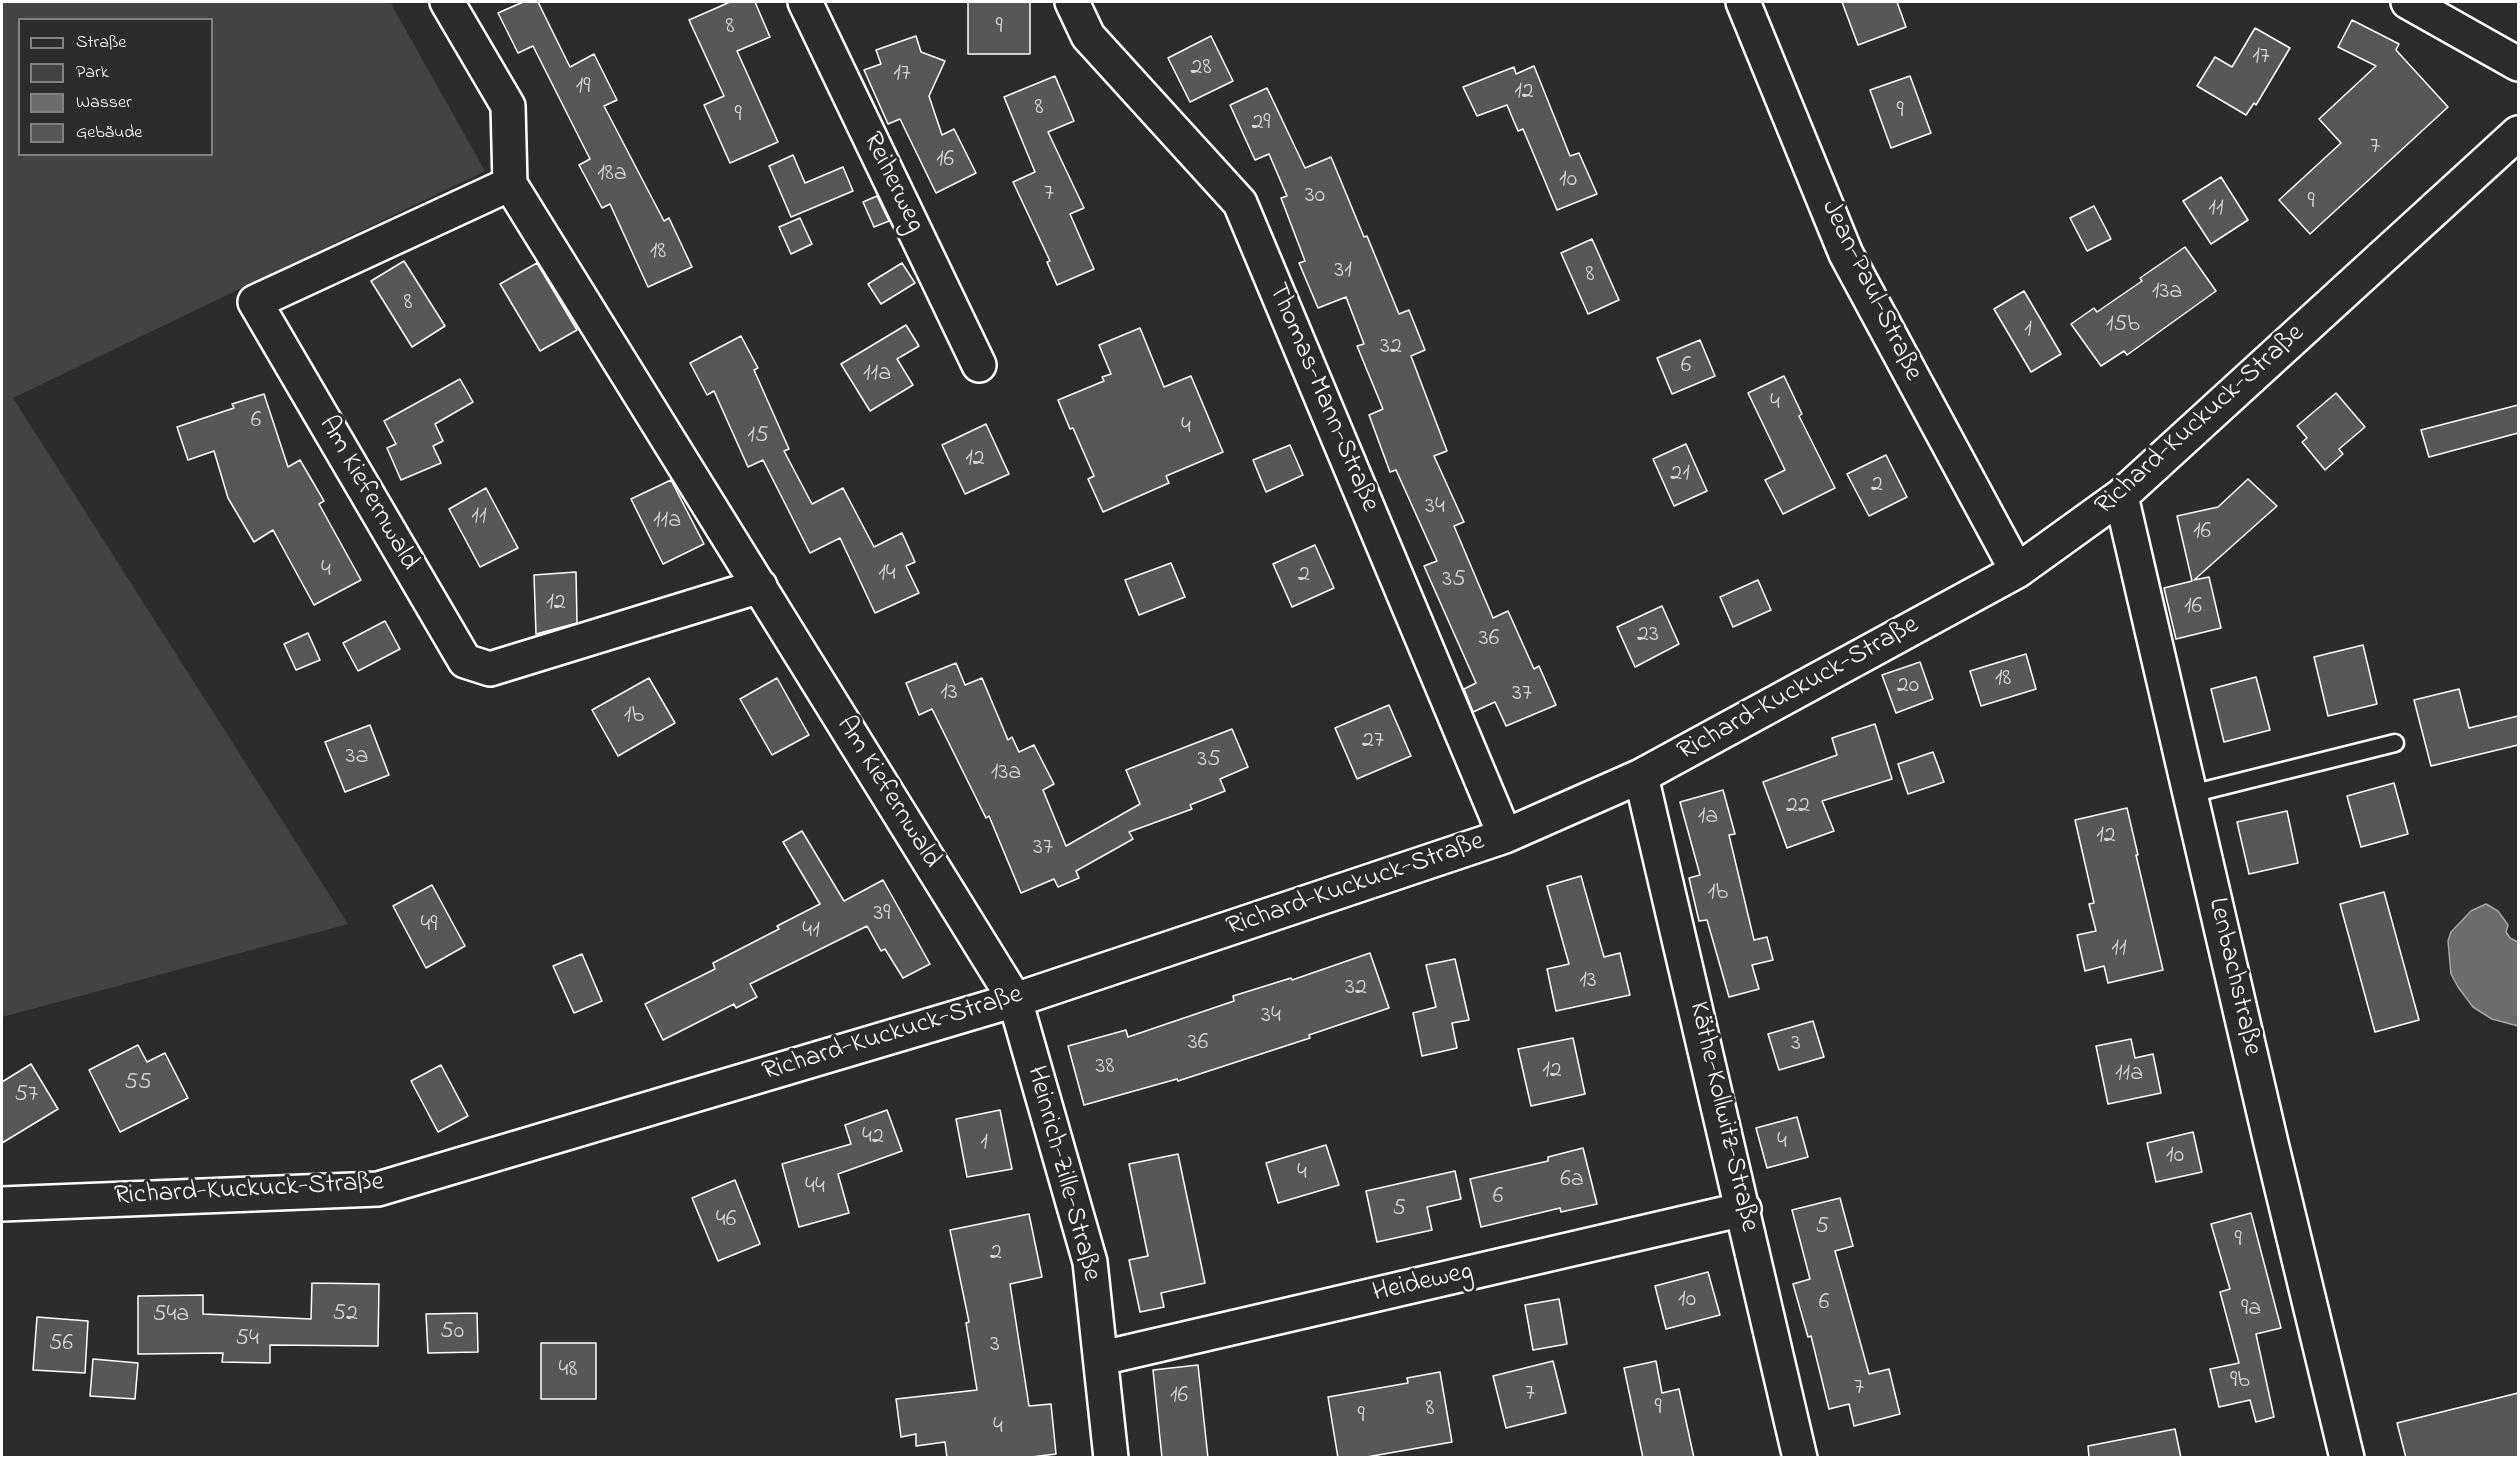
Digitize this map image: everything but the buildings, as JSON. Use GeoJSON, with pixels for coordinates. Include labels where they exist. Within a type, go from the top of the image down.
{"type":"FeatureCollection","features":[{"type":"Feature","properties":{"kind":"street"},"geometry":{"type":"LineString","coordinates":[[447,2],[508,106],[510,184]]}},
{"type":"Feature","properties":{"kind":"street","name":"Reiherweg"},"geometry":{"type":"LineString","coordinates":[[805,2],[979,365]]}},
{"type":"Feature","properties":{"kind":"street","name":"Thomas-Mann-Straße"},"geometry":{"type":"LineString","coordinates":[[1072,2],[1088,36],[1240,203],[1505,836]]}},
{"type":"Feature","properties":{"kind":"street","name":"Jean-Paul-Straße"},"geometry":{"type":"LineString","coordinates":[[1743,2],[1846,254],[2017,571]]}},
{"type":"Feature","properties":{"kind":"street"},"geometry":{"type":"LineString","coordinates":[[2408,2],[2518,64]]}},
{"type":"Feature","properties":{"kind":"street","name":"Richard-Kuckuck-Straße"},"geometry":{"type":"LineString","coordinates":[[2,1204],[378,1188],[1015,1000],[1505,836],[1641,776],[2017,571],[2121,496],[2518,133]]}},
{"type":"Feature","properties":{"kind":"street","name":"Am Kiefernwald"},"geometry":{"type":"LineString","coordinates":[[760,586],[490,669],[465,661],[255,302],[510,184],[760,586],[1015,1000]]}},
{"type":"Feature","properties":{"kind":"street","name":"Lenbachstraße"},"geometry":{"type":"LineString","coordinates":[[2121,496],[2271,1143],[2347,1458]]}},
{"type":"Feature","properties":{"kind":"street","name":"Käthe-Kollwitz-Straße"},"geometry":{"type":"LineString","coordinates":[[1641,776],[1744,1209],[1800,1458]]}},
{"type":"Feature","properties":{"kind":"street","name":"Heinrich-Zille-Straße"},"geometry":{"type":"LineString","coordinates":[[1015,1000],[1090,1262],[1111,1458]]}},
{"type":"Feature","properties":{"kind":"street","name":"Heideweg"},"geometry":{"type":"LineString","coordinates":[[1102,1358],[1744,1209]]}},
{"type":"Feature","properties":{"kind":"lane"},"geometry":{"type":"LineString","coordinates":[[2191,794],[2395,743]]}},
{"type":"Feature","properties":{"kind":"green space"},"geometry":{"type":"Polygon","coordinates":[[[2,2],[390,2],[485,171],[13,398],[348,924],[2,1017],[2,2]]]}},
{"type":"Feature","properties":{"kind":"water"},"geometry":{"type":"Polygon","coordinates":[[[2486,904],[2498,911],[2508,925],[2506,932],[2510,938],[2518,942],[2518,1026],[2492,1019],[2473,1007],[2451,974],[2448,941],[2451,932],[2471,911],[2486,904]]]}}]}
